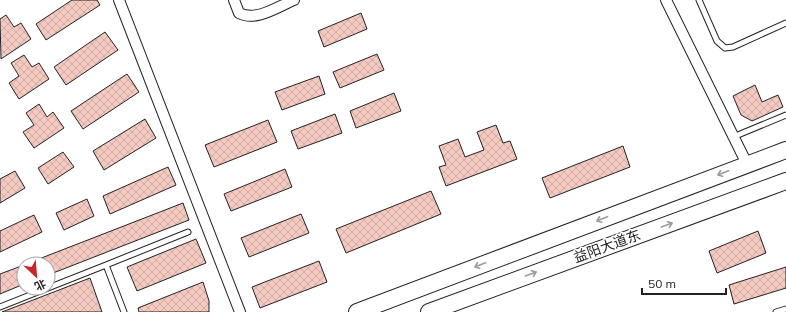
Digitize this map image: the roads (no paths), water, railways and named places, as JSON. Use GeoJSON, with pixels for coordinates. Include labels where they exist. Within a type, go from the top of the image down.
{"type":"FeatureCollection","features":[{"type":"Feature","properties":{"kind":"main road"},"geometry":{"type":"LineString","coordinates":[[357,312],[786,150]]}},
{"type":"Feature","properties":{"kind":"main road","name":"益阳大道东"},"geometry":{"type":"LineString","coordinates":[[437,311],[786,181]]}},
{"type":"Feature","properties":{"kind":"street"},"geometry":{"type":"LineString","coordinates":[[119,0],[240,312]]}},
{"type":"Feature","properties":{"kind":"street"},"geometry":{"type":"LineString","coordinates":[[234,0],[239,13],[246,17],[256,16],[294,0]]}},
{"type":"Feature","properties":{"kind":"street"},"geometry":{"type":"LineString","coordinates":[[666,0],[747,164]]}},
{"type":"Feature","properties":{"kind":"lane"},"geometry":{"type":"LineString","coordinates":[[699,0],[718,41],[725,48],[733,47],[786,24]]}},
{"type":"Feature","properties":{"kind":"lane"},"geometry":{"type":"LineString","coordinates":[[733,137],[786,114]]}},
{"type":"Feature","properties":{"kind":"lane"},"geometry":{"type":"LineString","coordinates":[[0,307],[188,232]]}},
{"type":"Feature","properties":{"kind":"lane"},"geometry":{"type":"LineString","coordinates":[[106,265],[124,312]]}},
{"type":"Feature","properties":{"kind":"lane"},"geometry":{"type":"LineString","coordinates":[[776,312],[786,309]]}}]}
